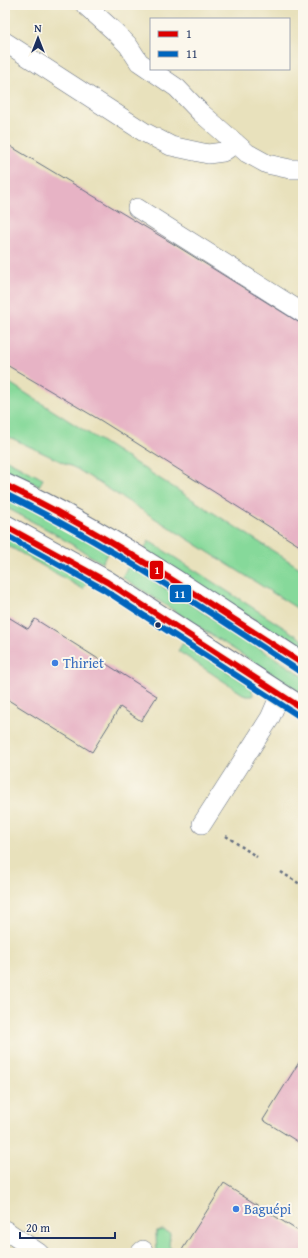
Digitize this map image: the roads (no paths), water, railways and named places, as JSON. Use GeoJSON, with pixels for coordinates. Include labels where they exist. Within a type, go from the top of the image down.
{"type":"FeatureCollection","features":[{"type":"Feature","properties":{"kind":"street"},"geometry":{"type":"LineString","coordinates":[[5,485],[48,505],[114,544],[303,664]]}},
{"type":"Feature","properties":{"kind":"street"},"geometry":{"type":"LineString","coordinates":[[5,526],[107,582],[303,709]]}},
{"type":"Feature","properties":{"kind":"lane"},"geometry":{"type":"LineString","coordinates":[[85,5],[128,45],[139,62],[150,70]]}},
{"type":"Feature","properties":{"kind":"lane"},"geometry":{"type":"LineString","coordinates":[[5,42],[144,132],[171,146],[208,154],[224,152],[236,143]]}},
{"type":"Feature","properties":{"kind":"lane"},"geometry":{"type":"LineString","coordinates":[[151,70],[177,88],[200,112],[247,153],[267,164],[290,169],[303,169]]}},
{"type":"Feature","properties":{"kind":"lane"},"geometry":{"type":"LineString","coordinates":[[137,208],[303,313]]}},
{"type":"Feature","properties":{"kind":"lane"},"geometry":{"type":"LineString","coordinates":[[202,824],[270,718],[280,695]]}},
{"type":"Feature","properties":{"kind":"lane"},"geometry":{"type":"LineString","coordinates":[[5,1230],[40,1253]]}},
{"type":"Feature","properties":{"kind":"place","name":"Thiriet"},"geometry":{"type":"Point","coordinates":[55,663]}},
{"type":"Feature","properties":{"kind":"place","name":"Baguépi"},"geometry":{"type":"Point","coordinates":[236,1209]}}]}
